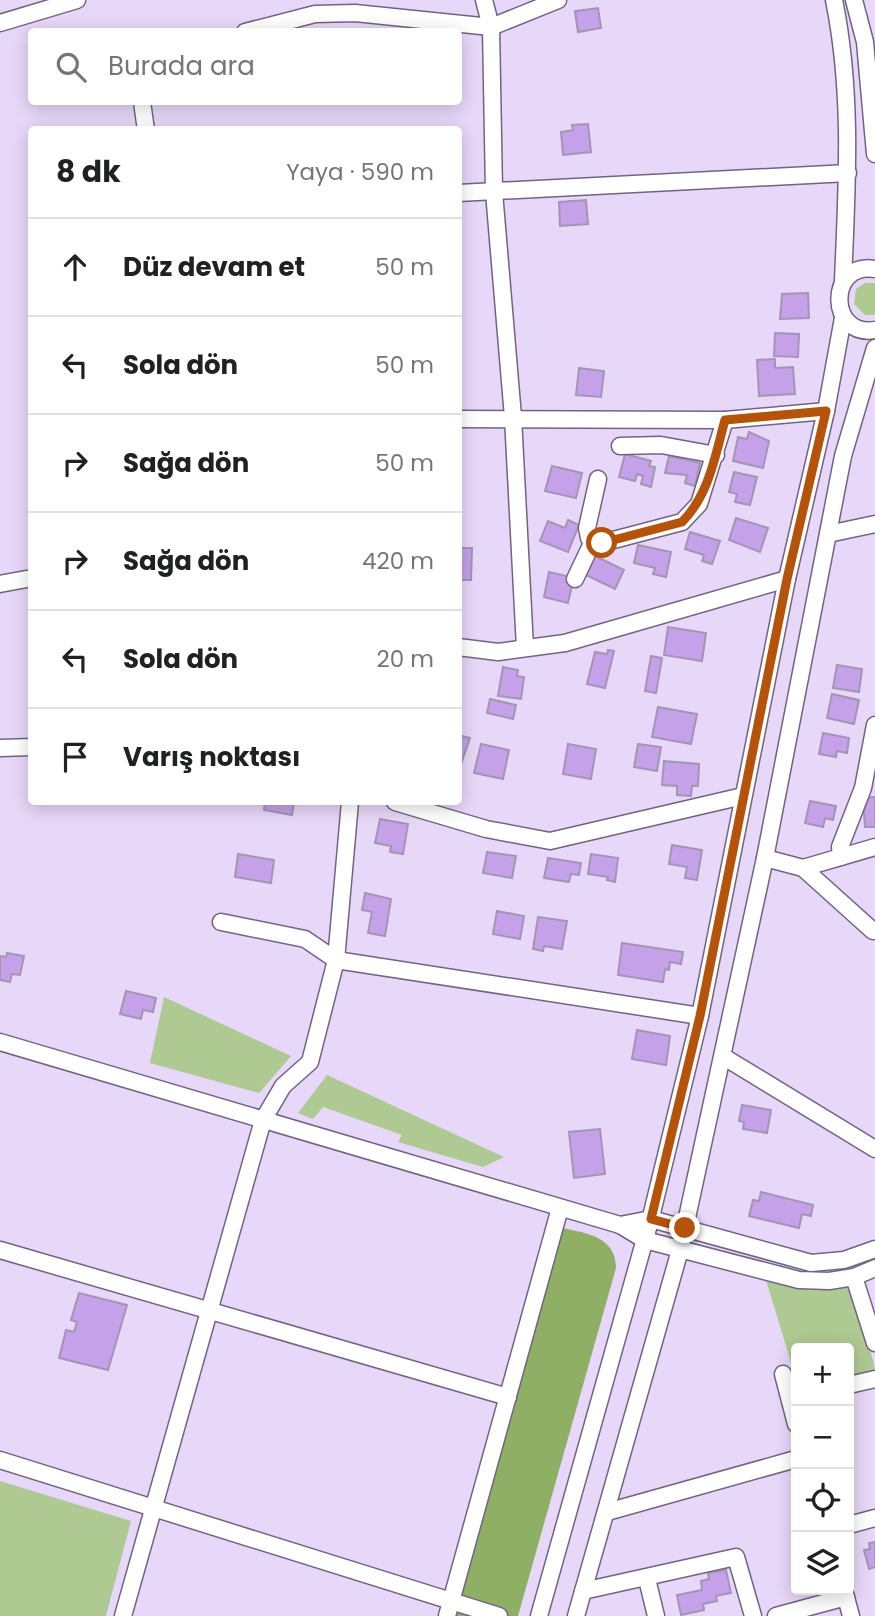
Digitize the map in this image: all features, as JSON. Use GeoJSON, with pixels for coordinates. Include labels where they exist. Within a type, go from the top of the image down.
{"type":"FeatureCollection","features":[{"type":"Feature","properties":{"kind":"street"},"geometry":{"type":"LineString","coordinates":[[0,23],[77,0]]}},
{"type":"Feature","properties":{"kind":"street"},"geometry":{"type":"LineString","coordinates":[[484,0],[491,27],[494,192],[513,417],[525,648]]}},
{"type":"Feature","properties":{"kind":"street"},"geometry":{"type":"LineString","coordinates":[[261,28],[315,14],[355,13],[491,27],[558,0]]}},
{"type":"Feature","properties":{"kind":"street"},"geometry":{"type":"LineString","coordinates":[[539,1616],[651,1219],[700,1016],[787,579],[826,411],[844,318],[837,299],[843,281],[849,131],[841,36],[834,0]]}},
{"type":"Feature","properties":{"kind":"street"},"geometry":{"type":"LineString","coordinates":[[854,0],[870,40],[875,153]]}},
{"type":"Feature","properties":{"kind":"street"},"geometry":{"type":"LineString","coordinates":[[142,105],[145,126]]}},
{"type":"Feature","properties":{"kind":"street"},"geometry":{"type":"LineString","coordinates":[[462,193],[592,184],[848,173]]}},
{"type":"Feature","properties":{"kind":"street"},"geometry":{"type":"LineString","coordinates":[[843,281],[860,269],[875,269]]}},
{"type":"Feature","properties":{"kind":"street"},"geometry":{"type":"LineString","coordinates":[[844,318],[860,330],[875,330]]}},
{"type":"Feature","properties":{"kind":"street"},"geometry":{"type":"LineString","coordinates":[[576,1616],[680,1250],[724,1058],[843,456],[875,348]]}},
{"type":"Feature","properties":{"kind":"street"},"geometry":{"type":"LineString","coordinates":[[462,419],[725,420],[826,411]]}},
{"type":"Feature","properties":{"kind":"street"},"geometry":{"type":"LineString","coordinates":[[598,479],[587,528],[589,538],[593,541],[612,541],[682,522],[699,504],[725,420]]}},
{"type":"Feature","properties":{"kind":"street"},"geometry":{"type":"LineString","coordinates":[[620,446],[661,445],[716,455]]}},
{"type":"Feature","properties":{"kind":"street"},"geometry":{"type":"LineString","coordinates":[[828,534],[875,524]]}},
{"type":"Feature","properties":{"kind":"street"},"geometry":{"type":"LineString","coordinates":[[575,579],[593,541]]}},
{"type":"Feature","properties":{"kind":"street"},"geometry":{"type":"LineString","coordinates":[[0,584],[28,579]]}},
{"type":"Feature","properties":{"kind":"street"},"geometry":{"type":"LineString","coordinates":[[462,648],[498,652],[565,643],[787,579]]}},
{"type":"Feature","properties":{"kind":"street"},"geometry":{"type":"LineString","coordinates":[[841,857],[840,847],[869,787],[875,725]]}},
{"type":"Feature","properties":{"kind":"street"},"geometry":{"type":"LineString","coordinates":[[0,748],[28,747]]}},
{"type":"Feature","properties":{"kind":"street"},"geometry":{"type":"LineString","coordinates":[[405,805],[486,829],[550,841],[743,796]]}},
{"type":"Feature","properties":{"kind":"street"},"geometry":{"type":"LineString","coordinates":[[123,1616],[263,1120],[283,1086],[310,1062],[336,960],[350,805]]}},
{"type":"Feature","properties":{"kind":"street"},"geometry":{"type":"LineString","coordinates":[[803,869],[875,847]]}},
{"type":"Feature","properties":{"kind":"street"},"geometry":{"type":"LineString","coordinates":[[765,858],[803,869],[874,931]]}},
{"type":"Feature","properties":{"kind":"street"},"geometry":{"type":"LineString","coordinates":[[221,922],[305,939],[336,960],[700,1016]]}},
{"type":"Feature","properties":{"kind":"street"},"geometry":{"type":"LineString","coordinates":[[0,1042],[620,1225],[645,1240],[680,1250],[799,1280],[829,1281],[854,1277],[875,1268]]}},
{"type":"Feature","properties":{"kind":"street"},"geometry":{"type":"LineString","coordinates":[[724,1058],[875,1149]]}},
{"type":"Feature","properties":{"kind":"street"},"geometry":{"type":"LineString","coordinates":[[449,1609],[561,1208]]}},
{"type":"Feature","properties":{"kind":"street"},"geometry":{"type":"LineString","coordinates":[[620,1225],[651,1219],[811,1263],[844,1260],[875,1249]]}},
{"type":"Feature","properties":{"kind":"street"},"geometry":{"type":"LineString","coordinates":[[0,1250],[508,1397]]}},
{"type":"Feature","properties":{"kind":"street"},"geometry":{"type":"LineString","coordinates":[[854,1277],[875,1343]]}},
{"type":"Feature","properties":{"kind":"street"},"geometry":{"type":"LineString","coordinates":[[783,1374],[791,1395]]}},
{"type":"Feature","properties":{"kind":"street"},"geometry":{"type":"LineString","coordinates":[[854,1384],[875,1379]]}},
{"type":"Feature","properties":{"kind":"street"},"geometry":{"type":"LineString","coordinates":[[0,1460],[155,1509],[449,1609],[499,1616]]}},
{"type":"Feature","properties":{"kind":"street"},"geometry":{"type":"LineString","coordinates":[[607,1512],[791,1460]]}},
{"type":"Feature","properties":{"kind":"street"},"geometry":{"type":"LineString","coordinates":[[854,1524],[875,1518]]}},
{"type":"Feature","properties":{"kind":"street"},"geometry":{"type":"LineString","coordinates":[[583,1591],[647,1579],[736,1557],[753,1616]]}},
{"type":"Feature","properties":{"kind":"street"},"geometry":{"type":"LineString","coordinates":[[647,1579],[656,1616]]}},
{"type":"Feature","properties":{"kind":"street"},"geometry":{"type":"LineString","coordinates":[[776,1616],[842,1595]]}},
{"type":"Feature","properties":{"kind":"street"},"geometry":{"type":"LineString","coordinates":[[845,1595],[851,1616]]}},
{"type":"Feature","properties":{"kind":"green space"},"geometry":{"type":"Polygon","coordinates":[[[865,283],[875,283],[875,315],[865,315],[854,304],[856,289],[865,283]]]}},
{"type":"Feature","properties":{"kind":"green space"},"geometry":{"type":"Polygon","coordinates":[[[164,997],[291,1056],[259,1093],[150,1063],[164,997]]]}},
{"type":"Feature","properties":{"kind":"green space"},"geometry":{"type":"Polygon","coordinates":[[[327,1075],[504,1157],[483,1167],[398,1142],[402,1135],[323,1107],[313,1119],[298,1113],[327,1075]]]}},
{"type":"Feature","properties":{"kind":"green space"},"geometry":{"type":"Polygon","coordinates":[[[562,1228],[590,1235],[606,1243],[615,1258],[616,1268],[518,1616],[455,1616],[562,1228]]]}},
{"type":"Feature","properties":{"kind":"green space"},"geometry":{"type":"Polygon","coordinates":[[[766,1280],[809,1290],[856,1287],[875,1370],[854,1376],[854,1343],[791,1343],[791,1362],[766,1280]]]}},
{"type":"Feature","properties":{"kind":"green space"},"geometry":{"type":"Polygon","coordinates":[[[0,1481],[131,1521],[106,1616],[0,1616],[0,1481]]]}},
{"type":"Feature","properties":{"kind":"building"},"geometry":{"type":"Polygon","coordinates":[[[598,8],[601,28],[578,32],[575,11],[598,8]]]}},
{"type":"Feature","properties":{"kind":"building"},"geometry":{"type":"Polygon","coordinates":[[[588,124],[591,152],[563,155],[561,132],[573,130],[572,125],[588,124]]]}},
{"type":"Feature","properties":{"kind":"building"},"geometry":{"type":"Polygon","coordinates":[[[586,200],[588,224],[560,226],[559,202],[586,200]]]}},
{"type":"Feature","properties":{"kind":"building"},"geometry":{"type":"Polygon","coordinates":[[[808,293],[809,318],[780,319],[782,294],[808,293]]]}},
{"type":"Feature","properties":{"kind":"building"},"geometry":{"type":"Polygon","coordinates":[[[775,333],[799,334],[798,357],[774,356],[775,333]]]}},
{"type":"Feature","properties":{"kind":"building"},"geometry":{"type":"Polygon","coordinates":[[[775,359],[775,368],[793,367],[795,394],[759,396],[757,360],[775,359]]]}},
{"type":"Feature","properties":{"kind":"building"},"geometry":{"type":"Polygon","coordinates":[[[579,368],[604,371],[601,397],[576,395],[579,368]]]}},
{"type":"Feature","properties":{"kind":"building"},"geometry":{"type":"Polygon","coordinates":[[[749,432],[769,441],[763,468],[733,461],[738,437],[747,439],[749,432]]]}},
{"type":"Feature","properties":{"kind":"building"},"geometry":{"type":"Polygon","coordinates":[[[625,454],[651,461],[649,466],[655,467],[651,487],[641,484],[643,476],[637,474],[635,481],[619,477],[625,454]]]}},
{"type":"Feature","properties":{"kind":"building"},"geometry":{"type":"Polygon","coordinates":[[[669,456],[700,463],[695,486],[685,483],[687,475],[665,473],[669,456]]]}},
{"type":"Feature","properties":{"kind":"building"},"geometry":{"type":"Polygon","coordinates":[[[552,466],[582,473],[576,498],[545,491],[552,466]]]}},
{"type":"Feature","properties":{"kind":"building"},"geometry":{"type":"Polygon","coordinates":[[[734,472],[757,477],[750,505],[735,502],[737,494],[729,492],[734,472]]]}},
{"type":"Feature","properties":{"kind":"building"},"geometry":{"type":"Polygon","coordinates":[[[736,518],[768,528],[760,552],[729,540],[736,518]]]}},
{"type":"Feature","properties":{"kind":"building"},"geometry":{"type":"Polygon","coordinates":[[[568,520],[579,525],[568,552],[540,541],[548,521],[565,528],[568,520]]]}},
{"type":"Feature","properties":{"kind":"building"},"geometry":{"type":"Polygon","coordinates":[[[690,532],[720,541],[712,564],[702,561],[704,555],[685,549],[690,532]]]}},
{"type":"Feature","properties":{"kind":"building"},"geometry":{"type":"Polygon","coordinates":[[[638,545],[671,552],[666,577],[653,574],[655,568],[634,563],[638,545]]]}},
{"type":"Feature","properties":{"kind":"building"},"geometry":{"type":"Polygon","coordinates":[[[462,548],[472,548],[471,580],[462,580],[462,548]]]}},
{"type":"Feature","properties":{"kind":"building"},"geometry":{"type":"Polygon","coordinates":[[[595,556],[624,570],[615,589],[586,575],[595,556]]]}},
{"type":"Feature","properties":{"kind":"building"},"geometry":{"type":"Polygon","coordinates":[[[549,572],[567,576],[567,580],[573,581],[568,603],[544,597],[549,572]]]}},
{"type":"Feature","properties":{"kind":"building"},"geometry":{"type":"Polygon","coordinates":[[[668,627],[706,633],[702,661],[664,655],[668,627]]]}},
{"type":"Feature","properties":{"kind":"building"},"geometry":{"type":"Polygon","coordinates":[[[608,650],[614,651],[605,688],[587,684],[595,652],[607,654],[608,650]]]}},
{"type":"Feature","properties":{"kind":"building"},"geometry":{"type":"Polygon","coordinates":[[[651,656],[662,658],[656,693],[645,691],[651,656]]]}},
{"type":"Feature","properties":{"kind":"building"},"geometry":{"type":"Polygon","coordinates":[[[837,665],[862,669],[859,692],[833,688],[837,665]]]}},
{"type":"Feature","properties":{"kind":"building"},"geometry":{"type":"Polygon","coordinates":[[[503,667],[518,670],[517,676],[524,677],[521,699],[498,696],[503,667]]]}},
{"type":"Feature","properties":{"kind":"building"},"geometry":{"type":"Polygon","coordinates":[[[832,694],[859,700],[854,724],[827,718],[832,694]]]}},
{"type":"Feature","properties":{"kind":"building"},"geometry":{"type":"Polygon","coordinates":[[[490,699],[516,705],[513,719],[487,713],[490,699]]]}},
{"type":"Feature","properties":{"kind":"building"},"geometry":{"type":"Polygon","coordinates":[[[658,707],[697,714],[691,744],[652,737],[658,707]]]}},
{"type":"Feature","properties":{"kind":"building"},"geometry":{"type":"Polygon","coordinates":[[[823,733],[849,738],[847,753],[837,751],[836,757],[819,754],[823,733]]]}},
{"type":"Feature","properties":{"kind":"building"},"geometry":{"type":"Polygon","coordinates":[[[462,736],[470,738],[462,761],[462,736]]]}},
{"type":"Feature","properties":{"kind":"building"},"geometry":{"type":"Polygon","coordinates":[[[481,744],[509,750],[503,779],[474,773],[481,744]]]}},
{"type":"Feature","properties":{"kind":"building"},"geometry":{"type":"Polygon","coordinates":[[[568,744],[596,749],[591,779],[563,774],[568,744]]]}},
{"type":"Feature","properties":{"kind":"building"},"geometry":{"type":"Polygon","coordinates":[[[638,744],[661,747],[657,771],[634,767],[638,744]]]}},
{"type":"Feature","properties":{"kind":"building"},"geometry":{"type":"Polygon","coordinates":[[[664,761],[699,764],[698,786],[692,786],[691,796],[677,795],[677,786],[662,785],[664,761]]]}},
{"type":"Feature","properties":{"kind":"building"},"geometry":{"type":"Polygon","coordinates":[[[875,797],[875,827],[865,827],[863,798],[875,797]]]}},
{"type":"Feature","properties":{"kind":"building"},"geometry":{"type":"Polygon","coordinates":[[[810,801],[836,806],[833,820],[825,818],[823,827],[805,823],[810,801]]]}},
{"type":"Feature","properties":{"kind":"building"},"geometry":{"type":"Polygon","coordinates":[[[265,805],[294,805],[292,815],[264,810],[265,805]]]}},
{"type":"Feature","properties":{"kind":"building"},"geometry":{"type":"Polygon","coordinates":[[[380,819],[408,824],[403,854],[390,852],[391,846],[375,843],[380,819]]]}},
{"type":"Feature","properties":{"kind":"building"},"geometry":{"type":"Polygon","coordinates":[[[672,845],[702,850],[697,880],[685,878],[687,867],[669,864],[672,845]]]}},
{"type":"Feature","properties":{"kind":"building"},"geometry":{"type":"Polygon","coordinates":[[[487,852],[516,856],[512,878],[483,873],[487,852]]]}},
{"type":"Feature","properties":{"kind":"building"},"geometry":{"type":"Polygon","coordinates":[[[238,854],[274,860],[271,883],[235,877],[238,854]]]}},
{"type":"Feature","properties":{"kind":"building"},"geometry":{"type":"Polygon","coordinates":[[[591,854],[618,858],[615,882],[607,880],[608,877],[588,874],[591,854]]]}},
{"type":"Feature","properties":{"kind":"building"},"geometry":{"type":"Polygon","coordinates":[[[548,858],[581,863],[579,875],[571,874],[569,882],[544,878],[548,858]]]}},
{"type":"Feature","properties":{"kind":"building"},"geometry":{"type":"Polygon","coordinates":[[[365,893],[391,899],[385,936],[368,933],[372,912],[362,910],[365,893]]]}},
{"type":"Feature","properties":{"kind":"building"},"geometry":{"type":"Polygon","coordinates":[[[497,911],[524,916],[520,939],[493,934],[497,911]]]}},
{"type":"Feature","properties":{"kind":"building"},"geometry":{"type":"Polygon","coordinates":[[[538,917],[567,921],[562,949],[544,946],[543,951],[533,949],[538,917]]]}},
{"type":"Feature","properties":{"kind":"building"},"geometry":{"type":"Polygon","coordinates":[[[622,943],[683,952],[681,964],[670,962],[669,970],[665,969],[663,982],[618,975],[622,943]]]}},
{"type":"Feature","properties":{"kind":"building"},"geometry":{"type":"Polygon","coordinates":[[[7,953],[24,956],[20,975],[12,974],[10,982],[0,980],[0,956],[6,957],[7,953]]]}},
{"type":"Feature","properties":{"kind":"building"},"geometry":{"type":"Polygon","coordinates":[[[126,991],[156,998],[153,1012],[143,1010],[141,1019],[120,1014],[126,991]]]}},
{"type":"Feature","properties":{"kind":"building"},"geometry":{"type":"Polygon","coordinates":[[[637,1030],[670,1036],[666,1065],[632,1059],[637,1030]]]}},
{"type":"Feature","properties":{"kind":"building"},"geometry":{"type":"Polygon","coordinates":[[[742,1105],[771,1110],[767,1133],[743,1129],[744,1122],[739,1121],[742,1105]]]}},
{"type":"Feature","properties":{"kind":"building"},"geometry":{"type":"Polygon","coordinates":[[[600,1129],[605,1174],[574,1178],[569,1132],[600,1129]]]}},
{"type":"Feature","properties":{"kind":"building"},"geometry":{"type":"Polygon","coordinates":[[[761,1192],[813,1205],[811,1216],[802,1214],[799,1228],[749,1216],[753,1200],[759,1201],[761,1192]]]}},
{"type":"Feature","properties":{"kind":"building"},"geometry":{"type":"Polygon","coordinates":[[[79,1293],[127,1305],[108,1370],[59,1358],[66,1330],[74,1332],[77,1322],[71,1320],[79,1293]]]}},
{"type":"Feature","properties":{"kind":"building"},"geometry":{"type":"Polygon","coordinates":[[[875,1542],[875,1567],[869,1569],[864,1550],[870,1549],[869,1543],[875,1542]]]}},
{"type":"Feature","properties":{"kind":"building"},"geometry":{"type":"Polygon","coordinates":[[[726,1570],[731,1593],[716,1596],[717,1601],[703,1604],[704,1610],[681,1615],[677,1595],[702,1590],[701,1581],[709,1579],[708,1573],[726,1570]]]}},
{"type":"Feature","properties":{"kind":"route"},"geometry":{"type":"LineString","coordinates":[[602,543],[682,522],[699,504],[725,420],[826,411],[787,579],[700,1016],[651,1219],[685,1228]]}}]}
